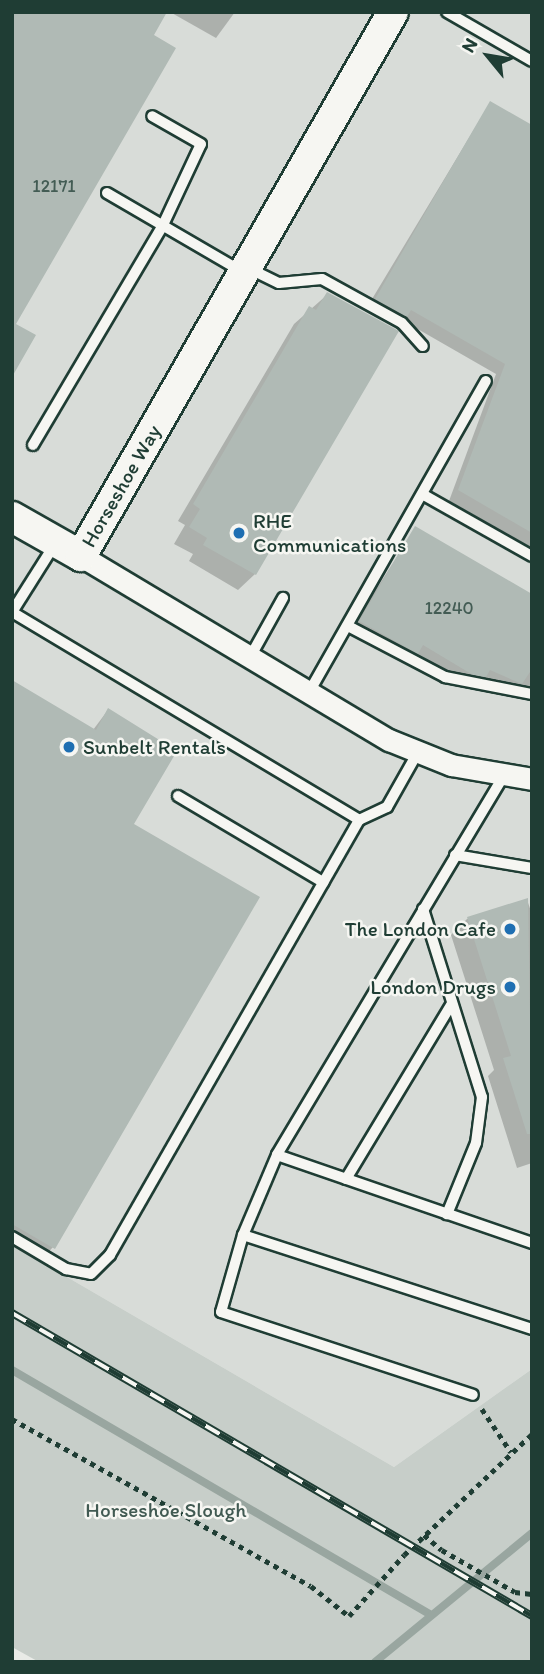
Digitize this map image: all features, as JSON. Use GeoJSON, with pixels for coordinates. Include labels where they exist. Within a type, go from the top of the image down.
{"type":"FeatureCollection","features":[{"type":"Feature","properties":{"kind":"street","name":"Horseshoe Way"},"geometry":{"type":"LineString","coordinates":[[393,12],[245,270],[69,549],[308,694],[418,752],[503,777],[532,779]]}},
{"type":"Feature","properties":{"kind":"street"},"geometry":{"type":"LineString","coordinates":[[12,517],[69,549]]}},
{"type":"Feature","properties":{"kind":"lane"},"geometry":{"type":"LineString","coordinates":[[447,12],[532,61]]}},
{"type":"Feature","properties":{"kind":"lane"},"geometry":{"type":"LineString","coordinates":[[33,445],[163,225],[201,144],[152,116]]}},
{"type":"Feature","properties":{"kind":"lane"},"geometry":{"type":"LineString","coordinates":[[107,193],[245,270],[279,283],[322,279],[402,323],[423,346]]}},
{"type":"Feature","properties":{"kind":"lane"},"geometry":{"type":"LineString","coordinates":[[308,694],[424,495],[486,381]]}},
{"type":"Feature","properties":{"kind":"lane"},"geometry":{"type":"LineString","coordinates":[[424,495],[532,556]]}},
{"type":"Feature","properties":{"kind":"lane"},"geometry":{"type":"LineString","coordinates":[[69,549],[12,612],[359,820]]}},
{"type":"Feature","properties":{"kind":"lane"},"geometry":{"type":"LineString","coordinates":[[249,659],[283,598]]}},
{"type":"Feature","properties":{"kind":"lane"},"geometry":{"type":"LineString","coordinates":[[348,626],[445,677],[532,694]]}},
{"type":"Feature","properties":{"kind":"lane"},"geometry":{"type":"LineString","coordinates":[[12,1237],[66,1269],[91,1274],[110,1255],[359,820],[387,807],[418,752]]}},
{"type":"Feature","properties":{"kind":"lane"},"geometry":{"type":"LineString","coordinates":[[473,1395],[221,1312],[243,1235],[277,1155],[503,777]]}},
{"type":"Feature","properties":{"kind":"lane"},"geometry":{"type":"LineString","coordinates":[[177,796],[323,882]]}},
{"type":"Feature","properties":{"kind":"lane"},"geometry":{"type":"LineString","coordinates":[[455,855],[532,868]]}},
{"type":"Feature","properties":{"kind":"lane"},"geometry":{"type":"LineString","coordinates":[[423,909],[482,1097],[475,1143],[447,1214]]}},
{"type":"Feature","properties":{"kind":"lane"},"geometry":{"type":"LineString","coordinates":[[346,1179],[452,1003]]}},
{"type":"Feature","properties":{"kind":"lane"},"geometry":{"type":"LineString","coordinates":[[277,1155],[532,1243]]}},
{"type":"Feature","properties":{"kind":"lane"},"geometry":{"type":"LineString","coordinates":[[243,1235],[532,1328]]}},
{"type":"Feature","properties":{"kind":"path"},"geometry":{"type":"LineString","coordinates":[[473,1395],[511,1452]]}},
{"type":"Feature","properties":{"kind":"path"},"geometry":{"type":"LineString","coordinates":[[12,1419],[311,1586],[349,1616],[424,1535],[532,1434]]}},
{"type":"Feature","properties":{"kind":"path"},"geometry":{"type":"LineString","coordinates":[[424,1535],[515,1592],[532,1594]]}},
{"type":"Feature","properties":{"kind":"shaded area"},"geometry":{"type":"Polygon","coordinates":[[[12,12],[532,12],[532,1369],[394,1467],[12,1245],[12,12]]]}},
{"type":"Feature","properties":{"kind":"green space","name":"Horseshoe Slough"},"geometry":{"type":"Polygon","coordinates":[[[12,1245],[394,1467],[532,1369],[532,1662],[39,1662],[12,1647],[12,1245]]]}},
{"type":"Feature","properties":{"kind":"building"},"geometry":{"type":"Polygon","coordinates":[[[12,12],[167,12],[154,35],[176,48],[16,324],[36,335],[12,377],[12,12]]]}},
{"type":"Feature","properties":{"kind":"building"},"geometry":{"type":"Polygon","coordinates":[[[490,101],[532,125],[532,533],[458,490],[505,364],[411,310],[407,317],[375,299],[490,101]]]}},
{"type":"Feature","properties":{"kind":"building"},"geometry":{"type":"Polygon","coordinates":[[[327,292],[399,331],[256,575],[203,545],[207,538],[189,527],[200,509],[193,504],[309,306],[316,310],[327,292]]]}},
{"type":"Feature","properties":{"kind":"building"},"geometry":{"type":"Polygon","coordinates":[[[415,526],[532,594],[532,669],[522,684],[490,670],[486,677],[473,675],[423,645],[418,654],[359,621],[415,526]]]}},
{"type":"Feature","properties":{"kind":"building"},"geometry":{"type":"Polygon","coordinates":[[[12,680],[96,730],[108,708],[177,751],[134,824],[260,897],[55,1249],[12,1224],[12,680]]]}},
{"type":"Feature","properties":{"kind":"building","name":"London Drugs"},"geometry":{"type":"Polygon","coordinates":[[[528,898],[532,1134],[527,1134],[503,1058],[511,1056],[467,917],[528,898]]]}},
{"type":"Feature","properties":{"kind":"waterway"},"geometry":{"type":"LineString","coordinates":[[12,1370],[429,1614]]}},
{"type":"Feature","properties":{"kind":"waterway"},"geometry":{"type":"LineString","coordinates":[[375,1662],[532,1533]]}},
{"type":"Feature","properties":{"kind":"railway"},"geometry":{"type":"LineString","coordinates":[[12,1313],[532,1616]]}},
{"type":"Feature","properties":{"kind":"place","name":"RHE Communications"},"geometry":{"type":"Point","coordinates":[239,533]}},
{"type":"Feature","properties":{"kind":"place","name":"Sunbelt Rentals"},"geometry":{"type":"Point","coordinates":[69,747]}},
{"type":"Feature","properties":{"kind":"place","name":"The London Cafe"},"geometry":{"type":"Point","coordinates":[510,929]}},
{"type":"Feature","properties":{"kind":"place","name":"London Drugs"},"geometry":{"type":"Point","coordinates":[510,987]}}]}
